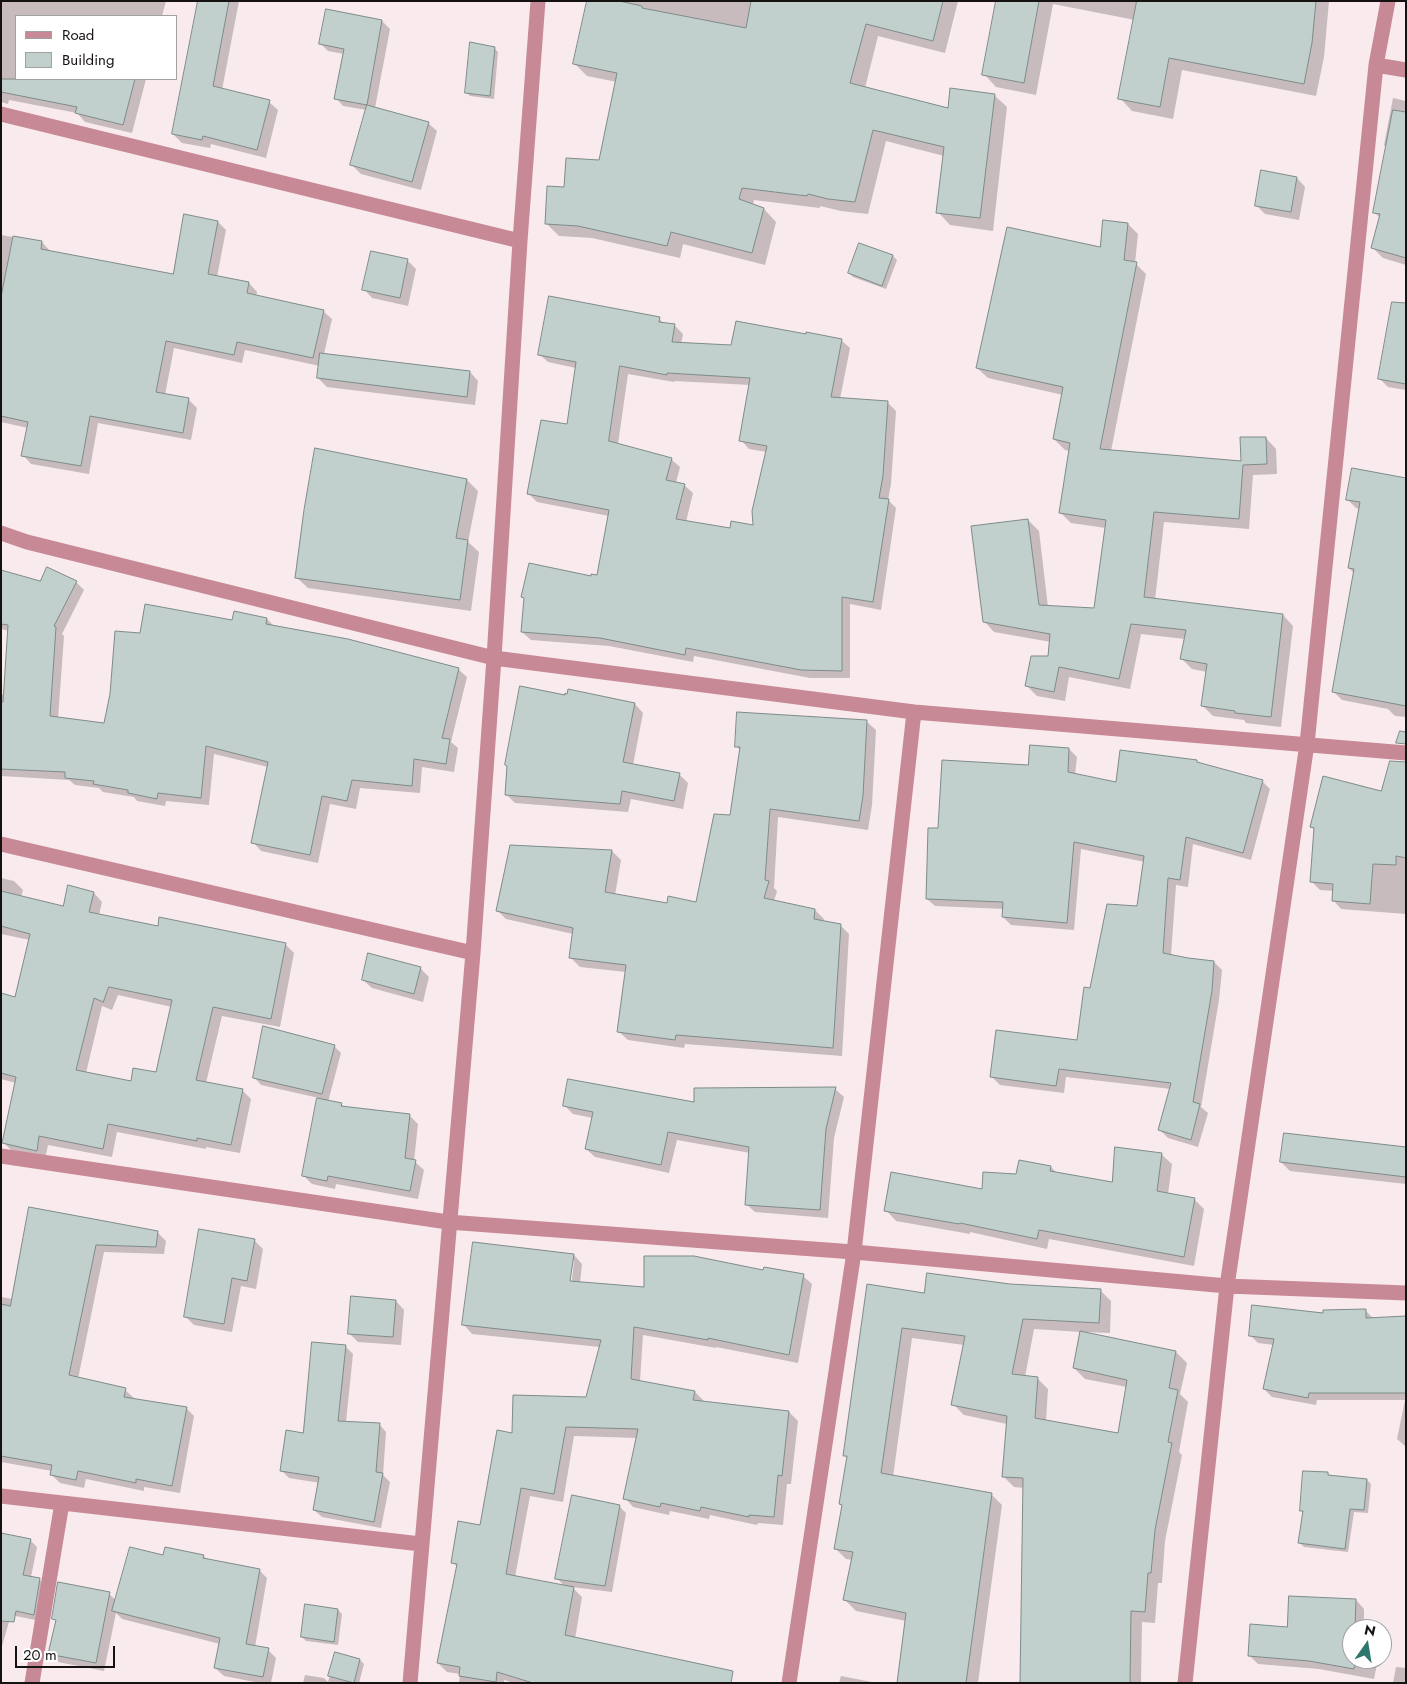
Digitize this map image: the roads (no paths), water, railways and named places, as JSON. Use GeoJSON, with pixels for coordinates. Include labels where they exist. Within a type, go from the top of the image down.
{"type":"FeatureCollection","features":[{"type":"Feature","properties":{"kind":"street"},"geometry":{"type":"LineString","coordinates":[[410,1683],[448,1222],[473,953],[494,658],[520,241],[538,1]]}},
{"type":"Feature","properties":{"kind":"street"},"geometry":{"type":"LineString","coordinates":[[1185,1683],[1227,1286],[1307,744],[1376,65],[1388,1]]}},
{"type":"Feature","properties":{"kind":"street"},"geometry":{"type":"LineString","coordinates":[[1376,65],[1406,70]]}},
{"type":"Feature","properties":{"kind":"street"},"geometry":{"type":"LineString","coordinates":[[1,114],[520,241]]}},
{"type":"Feature","properties":{"kind":"street"},"geometry":{"type":"LineString","coordinates":[[1,533],[27,542],[494,658],[914,712],[1406,753]]}},
{"type":"Feature","properties":{"kind":"street"},"geometry":{"type":"LineString","coordinates":[[789,1683],[854,1252],[914,712]]}},
{"type":"Feature","properties":{"kind":"street"},"geometry":{"type":"LineString","coordinates":[[1,844],[473,953]]}},
{"type":"Feature","properties":{"kind":"street"},"geometry":{"type":"LineString","coordinates":[[1,1156],[448,1222],[854,1252],[1227,1286],[1406,1293]]}},
{"type":"Feature","properties":{"kind":"street"},"geometry":{"type":"LineString","coordinates":[[1,1496],[421,1544]]}},
{"type":"Feature","properties":{"kind":"street"},"geometry":{"type":"LineString","coordinates":[[32,1683],[62,1503]]}}]}
